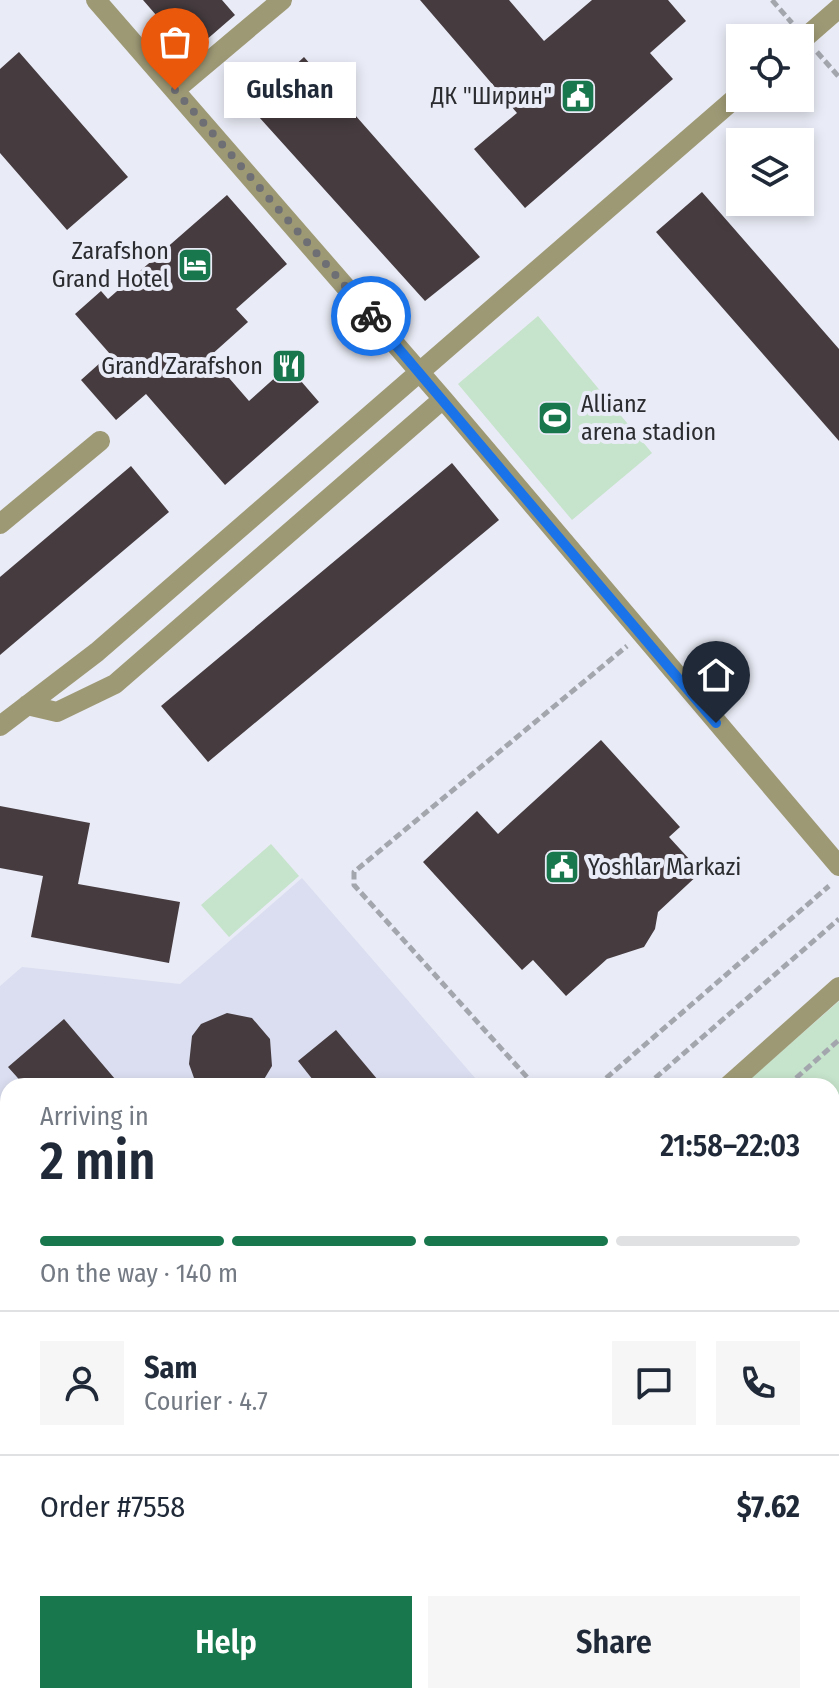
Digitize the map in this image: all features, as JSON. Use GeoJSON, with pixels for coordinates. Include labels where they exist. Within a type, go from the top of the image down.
{"type":"FeatureCollection","features":[{"type":"Feature","properties":{"kind":"street"},"geometry":{"type":"LineString","coordinates":[[96,0],[421,373],[640,636],[839,866]]}},
{"type":"Feature","properties":{"kind":"street"},"geometry":{"type":"LineString","coordinates":[[175,90],[282,0]]}},
{"type":"Feature","properties":{"kind":"street"},"geometry":{"type":"LineString","coordinates":[[814,30],[839,8]]}},
{"type":"Feature","properties":{"kind":"street"},"geometry":{"type":"LineString","coordinates":[[0,726],[97,652],[726,106]]}},
{"type":"Feature","properties":{"kind":"street"},"geometry":{"type":"LineString","coordinates":[[27,705],[57,712],[115,684],[443,399]]}},
{"type":"Feature","properties":{"kind":"street"},"geometry":{"type":"LineString","coordinates":[[0,524],[100,441]]}},
{"type":"Feature","properties":{"kind":"street"},"geometry":{"type":"LineString","coordinates":[[737,1078],[839,987]]}},
{"type":"Feature","properties":{"kind":"path"},"geometry":{"type":"LineString","coordinates":[[528,1078],[354,885],[354,872],[640,636]]}},
{"type":"Feature","properties":{"kind":"path"},"geometry":{"type":"LineString","coordinates":[[606,1078],[839,877]]}},
{"type":"Feature","properties":{"kind":"path"},"geometry":{"type":"LineString","coordinates":[[655,1078],[839,919]]}},
{"type":"Feature","properties":{"kind":"path"},"geometry":{"type":"LineString","coordinates":[[796,1078],[839,1040]]}},
{"type":"Feature","properties":{"kind":"shaded area"},"geometry":{"type":"Polygon","coordinates":[[[302,878],[475,1078],[0,1078],[0,986],[22,967],[180,984],[302,878]]]}},
{"type":"Feature","properties":{"kind":"green space","name":"Allianz arena stadion"},"geometry":{"type":"Polygon","coordinates":[[[538,316],[652,453],[572,520],[458,384],[538,316]]]}},
{"type":"Feature","properties":{"kind":"green space"},"geometry":{"type":"Polygon","coordinates":[[[271,844],[299,876],[229,937],[201,905],[271,844]]]}},
{"type":"Feature","properties":{"kind":"green space"},"geometry":{"type":"Polygon","coordinates":[[[839,1001],[839,1078],[751,1078],[839,1001]]]}},
{"type":"Feature","properties":{"kind":"building"},"geometry":{"type":"Polygon","coordinates":[[[143,0],[222,0],[235,15],[190,54],[143,0]]]}},
{"type":"Feature","properties":{"kind":"building","name":"ДК \"Ширин\""},"geometry":{"type":"Polygon","coordinates":[[[420,0],[509,0],[544,41],[592,0],[668,0],[686,21],[650,53],[673,79],[525,208],[474,149],[517,113],[420,0]]]}},
{"type":"Feature","properties":{"kind":"building"},"geometry":{"type":"Polygon","coordinates":[[[19,52],[128,177],[67,230],[0,153],[0,69],[19,52]]]}},
{"type":"Feature","properties":{"kind":"building"},"geometry":{"type":"Polygon","coordinates":[[[304,57],[480,257],[425,301],[250,107],[304,57]]]}},
{"type":"Feature","properties":{"kind":"building"},"geometry":{"type":"Polygon","coordinates":[[[702,192],[839,349],[839,441],[656,232],[702,192]]]}},
{"type":"Feature","properties":{"kind":"building"},"geometry":{"type":"Polygon","coordinates":[[[227,195],[287,264],[236,309],[248,322],[210,356],[249,401],[288,366],[319,402],[225,485],[146,394],[116,420],[81,380],[110,354],[75,314],[101,291],[108,299],[227,195]]]}},
{"type":"Feature","properties":{"kind":"building"},"geometry":{"type":"Polygon","coordinates":[[[452,463],[499,520],[208,762],[161,706],[452,463]]]}},
{"type":"Feature","properties":{"kind":"building"},"geometry":{"type":"Polygon","coordinates":[[[131,466],[169,512],[0,655],[0,577],[131,466]]]}},
{"type":"Feature","properties":{"kind":"building","name":"Yoshlar Markazi"},"geometry":{"type":"Polygon","coordinates":[[[601,740],[680,827],[669,837],[701,872],[658,912],[655,929],[644,947],[607,959],[566,996],[533,960],[522,970],[423,862],[477,811],[498,834],[601,740]]]}},
{"type":"Feature","properties":{"kind":"building"},"geometry":{"type":"Polygon","coordinates":[[[0,806],[90,823],[78,884],[180,902],[169,963],[31,937],[43,876],[0,868],[0,806]]]}},
{"type":"Feature","properties":{"kind":"building"},"geometry":{"type":"Polygon","coordinates":[[[227,1013],[252,1018],[270,1039],[272,1066],[265,1078],[194,1078],[189,1064],[192,1036],[201,1024],[227,1013]]]}},
{"type":"Feature","properties":{"kind":"building"},"geometry":{"type":"Polygon","coordinates":[[[64,1019],[114,1078],[18,1078],[8,1067],[64,1019]]]}},
{"type":"Feature","properties":{"kind":"building"},"geometry":{"type":"Polygon","coordinates":[[[336,1030],[376,1078],[311,1078],[298,1061],[336,1030]]]}},
{"type":"Feature","properties":{"kind":"way so far"},"geometry":{"type":"LineString","coordinates":[[175,90],[371,316]]}},
{"type":"Feature","properties":{"kind":"place","name":"Gulshan"},"geometry":{"type":"Point","coordinates":[175,90]}},
{"type":"Feature","properties":{"kind":"place","name":"ДК \"Ширин\""},"geometry":{"type":"Point","coordinates":[578,96]}},
{"type":"Feature","properties":{"kind":"place","name":"Zarafshon Grand Hotel"},"geometry":{"type":"Point","coordinates":[195,265]}},
{"type":"Feature","properties":{"kind":"place","name":"Grand Zarafshon"},"geometry":{"type":"Point","coordinates":[289,366]}},
{"type":"Feature","properties":{"kind":"place","name":"Allianz arena stadion"},"geometry":{"type":"Point","coordinates":[555,418]}},
{"type":"Feature","properties":{"kind":"place","name":"Yoshlar Markazi"},"geometry":{"type":"Point","coordinates":[562,867]}},
{"type":"Feature","properties":{"kind":"route"},"geometry":{"type":"LineString","coordinates":[[371,316],[716,723]]}}]}
